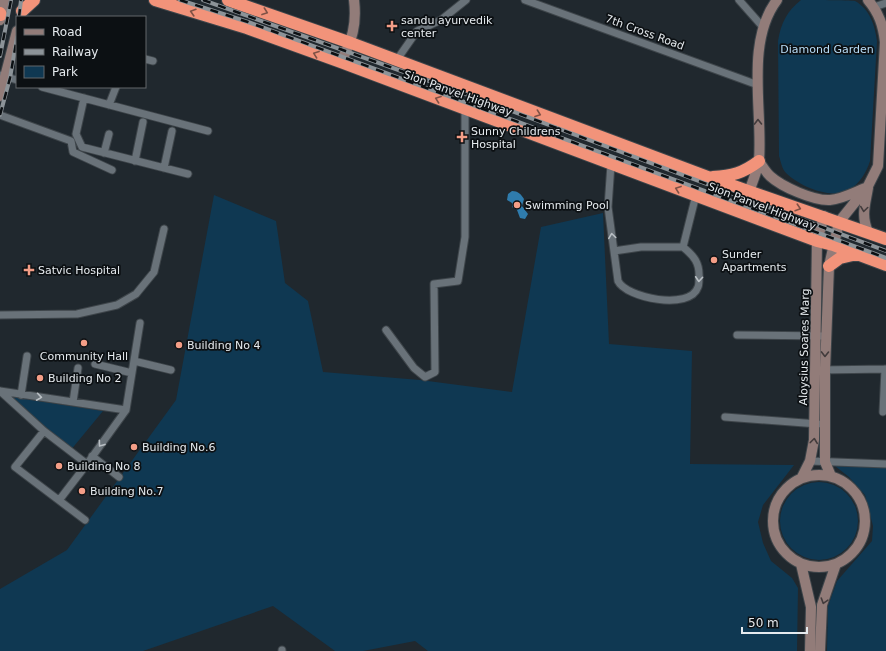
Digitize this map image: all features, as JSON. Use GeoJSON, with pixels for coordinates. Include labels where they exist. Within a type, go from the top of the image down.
{"type":"FeatureCollection","features":[{"type":"Feature","properties":{"kind":"highway"},"geometry":{"type":"LineString","coordinates":[[22,9],[34,0]]}},
{"type":"Feature","properties":{"kind":"highway","name":"Sion Panvel Highway"},"geometry":{"type":"LineString","coordinates":[[155,0],[247,28],[341,62],[465,110],[817,241],[833,245],[886,266]]}},
{"type":"Feature","properties":{"kind":"highway","name":"Sion Panvel Highway"},"geometry":{"type":"LineString","coordinates":[[228,0],[351,43],[708,177],[824,216],[886,239]]}},
{"type":"Feature","properties":{"kind":"highway"},"geometry":{"type":"LineString","coordinates":[[708,177],[732,175],[746,171],[759,161]]}},
{"type":"Feature","properties":{"kind":"highway"},"geometry":{"type":"LineString","coordinates":[[829,266],[840,258],[857,254]]}},
{"type":"Feature","properties":{"kind":"main road"},"geometry":{"type":"LineString","coordinates":[[0,16],[4,0]]}},
{"type":"Feature","properties":{"kind":"main road"},"geometry":{"type":"LineString","coordinates":[[341,62],[351,43],[356,19],[354,0]]}},
{"type":"Feature","properties":{"kind":"main road"},"geometry":{"type":"LineString","coordinates":[[741,212],[759,161],[758,85],[762,26],[769,11],[777,0]]}},
{"type":"Feature","properties":{"kind":"main road"},"geometry":{"type":"LineString","coordinates":[[839,222],[868,186],[883,157],[885,42],[883,26],[871,3]]}},
{"type":"Feature","properties":{"kind":"main road"},"geometry":{"type":"LineString","coordinates":[[0,96],[3,76],[16,34]]}},
{"type":"Feature","properties":{"kind":"main road"},"geometry":{"type":"LineString","coordinates":[[759,161],[770,176],[788,187],[812,197],[829,200],[846,196],[868,186]]}},
{"type":"Feature","properties":{"kind":"main road"},"geometry":{"type":"LineString","coordinates":[[868,186],[863,213],[863,220],[868,232]]}},
{"type":"Feature","properties":{"kind":"main road","name":"Aloysius Soares Marg"},"geometry":{"type":"LineString","coordinates":[[821,336],[816,300],[817,241],[824,216]]}},
{"type":"Feature","properties":{"kind":"main road","name":"Aloysius Soares Marg"},"geometry":{"type":"LineString","coordinates":[[802,477],[810,461],[820,370],[821,336],[827,301],[829,266],[839,222]]}},
{"type":"Feature","properties":{"kind":"main road"},"geometry":{"type":"LineString","coordinates":[[817,280],[828,281]]}},
{"type":"Feature","properties":{"kind":"main road"},"geometry":{"type":"LineString","coordinates":[[816,300],[827,301]]}},
{"type":"Feature","properties":{"kind":"main road","name":"Aloysius Soares Marg"},"geometry":{"type":"LineString","coordinates":[[820,370],[826,424],[825,462],[831,476]]}},
{"type":"Feature","properties":{"kind":"main road"},"geometry":{"type":"LineString","coordinates":[[816,474],[831,476],[844,482],[855,491],[863,504],[866,518],[864,532],[858,546],[849,557],[836,564],[825,567],[813,567],[801,564],[788,556],[778,543],[773,528],[773,512],[778,498],[788,485],[802,477],[816,474]]}},
{"type":"Feature","properties":{"kind":"main road"},"geometry":{"type":"LineString","coordinates":[[801,564],[811,607],[810,651]]}},
{"type":"Feature","properties":{"kind":"main road"},"geometry":{"type":"LineString","coordinates":[[820,651],[822,605],[836,564]]}},
{"type":"Feature","properties":{"kind":"street"},"geometry":{"type":"LineString","coordinates":[[396,61],[416,31],[441,20],[466,0]]}},
{"type":"Feature","properties":{"kind":"street","name":"7th Cross Road"},"geometry":{"type":"LineString","coordinates":[[525,0],[758,85]]}},
{"type":"Feature","properties":{"kind":"street"},"geometry":{"type":"LineString","coordinates":[[739,0],[762,26]]}},
{"type":"Feature","properties":{"kind":"street"},"geometry":{"type":"LineString","coordinates":[[871,3],[886,3]]}},
{"type":"Feature","properties":{"kind":"street"},"geometry":{"type":"LineString","coordinates":[[146,59],[153,61]]}},
{"type":"Feature","properties":{"kind":"street"},"geometry":{"type":"LineString","coordinates":[[3,76],[16,80]]}},
{"type":"Feature","properties":{"kind":"street"},"geometry":{"type":"LineString","coordinates":[[50,88],[66,90],[84,98],[208,131]]}},
{"type":"Feature","properties":{"kind":"street"},"geometry":{"type":"LineString","coordinates":[[109,105],[116,88]]}},
{"type":"Feature","properties":{"kind":"street"},"geometry":{"type":"LineString","coordinates":[[84,98],[76,134],[77,140],[82,147],[188,174]]}},
{"type":"Feature","properties":{"kind":"street"},"geometry":{"type":"LineString","coordinates":[[386,330],[414,368],[425,377],[435,372],[434,284],[458,281],[466,236],[465,110]]}},
{"type":"Feature","properties":{"kind":"street"},"geometry":{"type":"LineString","coordinates":[[0,115],[71,141],[73,152],[112,170]]}},
{"type":"Feature","properties":{"kind":"street"},"geometry":{"type":"LineString","coordinates":[[135,161],[143,122]]}},
{"type":"Feature","properties":{"kind":"street"},"geometry":{"type":"LineString","coordinates":[[164,168],[172,131]]}},
{"type":"Feature","properties":{"kind":"street"},"geometry":{"type":"LineString","coordinates":[[104,152],[109,134]]}},
{"type":"Feature","properties":{"kind":"street"},"geometry":{"type":"LineString","coordinates":[[611,164],[608,208],[614,251],[620,286],[655,299],[670,301],[686,298],[694,293],[698,287],[700,269],[695,258],[683,247],[641,247],[614,251]]}},
{"type":"Feature","properties":{"kind":"street"},"geometry":{"type":"LineString","coordinates":[[683,247],[696,195]]}},
{"type":"Feature","properties":{"kind":"street"},"geometry":{"type":"LineString","coordinates":[[0,315],[77,314],[117,305],[136,294],[154,272],[164,229]]}},
{"type":"Feature","properties":{"kind":"street"},"geometry":{"type":"LineString","coordinates":[[60,499],[126,410],[140,323]]}},
{"type":"Feature","properties":{"kind":"street"},"geometry":{"type":"LineString","coordinates":[[737,335],[821,336]]}},
{"type":"Feature","properties":{"kind":"street"},"geometry":{"type":"LineString","coordinates":[[21,395],[27,356]]}},
{"type":"Feature","properties":{"kind":"street"},"geometry":{"type":"LineString","coordinates":[[134,361],[171,370]]}},
{"type":"Feature","properties":{"kind":"street"},"geometry":{"type":"LineString","coordinates":[[95,364],[132,372]]}},
{"type":"Feature","properties":{"kind":"street"},"geometry":{"type":"LineString","coordinates":[[73,402],[78,368]]}},
{"type":"Feature","properties":{"kind":"street"},"geometry":{"type":"LineString","coordinates":[[820,370],[885,369],[883,412]]}},
{"type":"Feature","properties":{"kind":"street"},"geometry":{"type":"LineString","coordinates":[[0,391],[126,410]]}},
{"type":"Feature","properties":{"kind":"street"},"geometry":{"type":"LineString","coordinates":[[0,391],[44,431],[87,464]]}},
{"type":"Feature","properties":{"kind":"street"},"geometry":{"type":"LineString","coordinates":[[724,417],[826,424]]}},
{"type":"Feature","properties":{"kind":"street"},"geometry":{"type":"LineString","coordinates":[[44,431],[15,467],[60,499],[85,520]]}},
{"type":"Feature","properties":{"kind":"street"},"geometry":{"type":"LineString","coordinates":[[92,456],[119,477]]}},
{"type":"Feature","properties":{"kind":"street"},"geometry":{"type":"LineString","coordinates":[[810,461],[886,464]]}},
{"type":"Feature","properties":{"kind":"green space","name":"Diamond Garden"},"geometry":{"type":"Polygon","coordinates":[[[801,0],[855,1],[868,13],[876,35],[877,41],[870,161],[867,170],[859,181],[852,188],[841,193],[824,192],[799,183],[785,171],[779,156],[778,41],[785,18],[801,0]]]}},
{"type":"Feature","properties":{"kind":"green space"},"geometry":{"type":"Polygon","coordinates":[[[214,195],[276,221],[285,283],[308,301],[323,372],[420,380],[512,392],[541,227],[603,213],[609,344],[692,351],[690,464],[794,465],[763,505],[758,522],[763,543],[771,561],[792,578],[798,588],[797,651],[428,651],[415,641],[363,651],[335,651],[273,606],[143,651],[0,651],[0,589],[67,550],[176,400],[214,195]]]}},
{"type":"Feature","properties":{"kind":"green space"},"geometry":{"type":"Polygon","coordinates":[[[0,395],[103,411],[70,451],[0,395]]]}},
{"type":"Feature","properties":{"kind":"green space"},"geometry":{"type":"Polygon","coordinates":[[[835,466],[886,467],[886,651],[827,651],[828,606],[837,581],[872,541],[873,526],[865,495],[849,477],[835,466]]]}},
{"type":"Feature","properties":{"kind":"green space"},"geometry":{"type":"Polygon","coordinates":[[[811,482],[827,482],[841,488],[852,499],[858,513],[858,529],[852,543],[841,554],[827,560],[811,560],[797,554],[786,543],[780,529],[780,513],[786,499],[797,488],[811,482]]]}},
{"type":"Feature","properties":{"kind":"shaded area","name":"Swimming Pool"},"geometry":{"type":"Polygon","coordinates":[[[512,191],[519,193],[524,199],[522,206],[528,214],[525,219],[520,218],[517,210],[512,207],[512,203],[507,200],[508,194],[512,191]]]}},
{"type":"Feature","properties":{"kind":"railway"},"geometry":{"type":"LineString","coordinates":[[0,56],[11,0]]}},
{"type":"Feature","properties":{"kind":"railway"},"geometry":{"type":"LineString","coordinates":[[19,16],[21,0]]}},
{"type":"Feature","properties":{"kind":"railway"},"geometry":{"type":"LineString","coordinates":[[180,0],[248,22],[886,258]]}},
{"type":"Feature","properties":{"kind":"railway"},"geometry":{"type":"LineString","coordinates":[[203,0],[474,97],[886,251]]}},
{"type":"Feature","properties":{"kind":"railway"},"geometry":{"type":"LineString","coordinates":[[0,115],[10,78],[16,43]]}},
{"type":"Feature","properties":{"kind":"place","name":"sandu ayurvedik center"},"geometry":{"type":"Point","coordinates":[392,26]}},
{"type":"Feature","properties":{"kind":"place","name":"Sunny Childrens Hospital"},"geometry":{"type":"Point","coordinates":[462,137]}},
{"type":"Feature","properties":{"kind":"place","name":"Swimming Pool"},"geometry":{"type":"Point","coordinates":[517,205]}},
{"type":"Feature","properties":{"kind":"place","name":"Sunder Apartments"},"geometry":{"type":"Point","coordinates":[714,260]}},
{"type":"Feature","properties":{"kind":"place","name":"Satvic Hospital"},"geometry":{"type":"Point","coordinates":[29,270]}},
{"type":"Feature","properties":{"kind":"place","name":"Community Hall"},"geometry":{"type":"Point","coordinates":[84,343]}},
{"type":"Feature","properties":{"kind":"place","name":"Building No 4"},"geometry":{"type":"Point","coordinates":[179,345]}},
{"type":"Feature","properties":{"kind":"place","name":"Building No 2"},"geometry":{"type":"Point","coordinates":[40,378]}},
{"type":"Feature","properties":{"kind":"place","name":"Building No.6"},"geometry":{"type":"Point","coordinates":[134,447]}},
{"type":"Feature","properties":{"kind":"place","name":"Building No 8"},"geometry":{"type":"Point","coordinates":[59,466]}},
{"type":"Feature","properties":{"kind":"place","name":"Building No.7"},"geometry":{"type":"Point","coordinates":[82,491]}}]}
